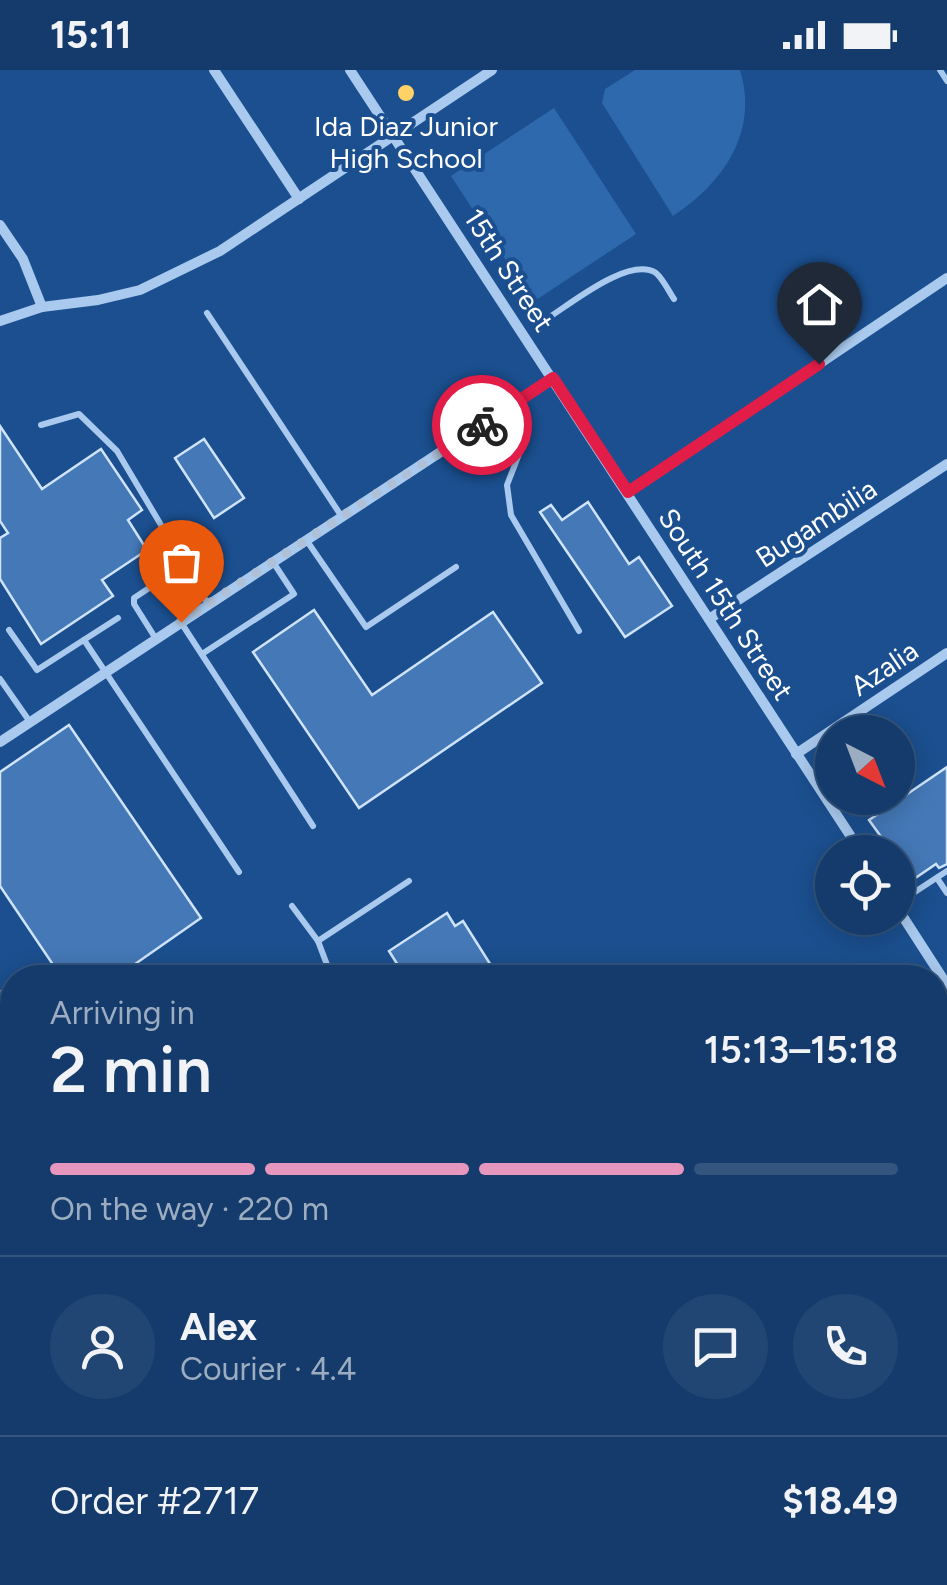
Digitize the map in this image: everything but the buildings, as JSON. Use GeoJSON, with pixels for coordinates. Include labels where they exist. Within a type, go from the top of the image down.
{"type":"FeatureCollection","features":[{"type":"Feature","properties":{"kind":"street"},"geometry":{"type":"LineString","coordinates":[[214,70],[299,199]]}},
{"type":"Feature","properties":{"kind":"street"},"geometry":{"type":"LineString","coordinates":[[350,70],[394,136]]}},
{"type":"Feature","properties":{"kind":"street"},"geometry":{"type":"LineString","coordinates":[[0,321],[42,306],[98,300],[140,290],[220,252],[492,70]]}},
{"type":"Feature","properties":{"kind":"street","name":"15th Street"},"geometry":{"type":"LineString","coordinates":[[394,136],[553,378]]}},
{"type":"Feature","properties":{"kind":"street"},"geometry":{"type":"LineString","coordinates":[[0,224],[22,259],[42,306]]}},
{"type":"Feature","properties":{"kind":"street"},"geometry":{"type":"LineString","coordinates":[[628,492],[947,278]]}},
{"type":"Feature","properties":{"kind":"street"},"geometry":{"type":"LineString","coordinates":[[0,742],[553,378]]}},
{"type":"Feature","properties":{"kind":"street","name":"South 15th Street"},"geometry":{"type":"LineString","coordinates":[[553,378],[796,754]]}},
{"type":"Feature","properties":{"kind":"street","name":"Bugambilia"},"geometry":{"type":"LineString","coordinates":[[709,619],[947,464]]}},
{"type":"Feature","properties":{"kind":"street","name":"Azalia"},"geometry":{"type":"LineString","coordinates":[[796,754],[947,653]]}},
{"type":"Feature","properties":{"kind":"street"},"geometry":{"type":"LineString","coordinates":[[796,754],[850,835]]}},
{"type":"Feature","properties":{"kind":"street"},"geometry":{"type":"LineString","coordinates":[[915,933],[935,965]]}},
{"type":"Feature","properties":{"kind":"lane"},"geometry":{"type":"LineString","coordinates":[[940,70],[947,81]]}},
{"type":"Feature","properties":{"kind":"lane"},"geometry":{"type":"LineString","coordinates":[[551,316],[621,272],[645,268],[658,274],[674,299]]}},
{"type":"Feature","properties":{"kind":"lane"},"geometry":{"type":"LineString","coordinates":[[207,314],[342,517]]}},
{"type":"Feature","properties":{"kind":"lane"},"geometry":{"type":"LineString","coordinates":[[503,411],[521,448],[508,486],[511,515],[579,631]]}},
{"type":"Feature","properties":{"kind":"lane"},"geometry":{"type":"LineString","coordinates":[[41,424],[79,414],[117,451],[208,604]]}},
{"type":"Feature","properties":{"kind":"lane"},"geometry":{"type":"LineString","coordinates":[[306,540],[366,627],[456,568]]}},
{"type":"Feature","properties":{"kind":"lane"},"geometry":{"type":"LineString","coordinates":[[202,654],[294,594],[273,562]]}},
{"type":"Feature","properties":{"kind":"lane"},"geometry":{"type":"LineString","coordinates":[[156,639],[134,598],[184,566]]}},
{"type":"Feature","properties":{"kind":"lane"},"geometry":{"type":"LineString","coordinates":[[9,630],[36,670],[118,618]]}},
{"type":"Feature","properties":{"kind":"lane"},"geometry":{"type":"LineString","coordinates":[[181,622],[313,826]]}},
{"type":"Feature","properties":{"kind":"lane"},"geometry":{"type":"LineString","coordinates":[[84,640],[238,872]]}},
{"type":"Feature","properties":{"kind":"lane"},"geometry":{"type":"LineString","coordinates":[[2,685],[30,722]]}},
{"type":"Feature","properties":{"kind":"lane"},"geometry":{"type":"LineString","coordinates":[[915,894],[947,871]]}},
{"type":"Feature","properties":{"kind":"lane"},"geometry":{"type":"LineString","coordinates":[[937,878],[947,893]]}},
{"type":"Feature","properties":{"kind":"lane"},"geometry":{"type":"LineString","coordinates":[[318,942],[409,881]]}},
{"type":"Feature","properties":{"kind":"lane"},"geometry":{"type":"LineString","coordinates":[[292,906],[318,942],[327,965]]}},
{"type":"Feature","properties":{"kind":"shaded area"},"geometry":{"type":"Polygon","coordinates":[[[635,70],[740,70],[745,114],[732,154],[707,188],[673,216],[602,103],[605,89],[635,70]]]}},
{"type":"Feature","properties":{"kind":"shaded area"},"geometry":{"type":"Polygon","coordinates":[[[554,108],[636,234],[533,302],[451,176],[554,108]]]}},
{"type":"Feature","properties":{"kind":"way so far"},"geometry":{"type":"LineString","coordinates":[[181,622],[482,425]]}},
{"type":"Feature","properties":{"kind":"place","name":"Ida Diaz Junior High School"},"geometry":{"type":"Point","coordinates":[406,93]}},
{"type":"Feature","properties":{"kind":"route"},"geometry":{"type":"LineString","coordinates":[[482,425],[553,378],[628,492],[819,364]]}}]}
